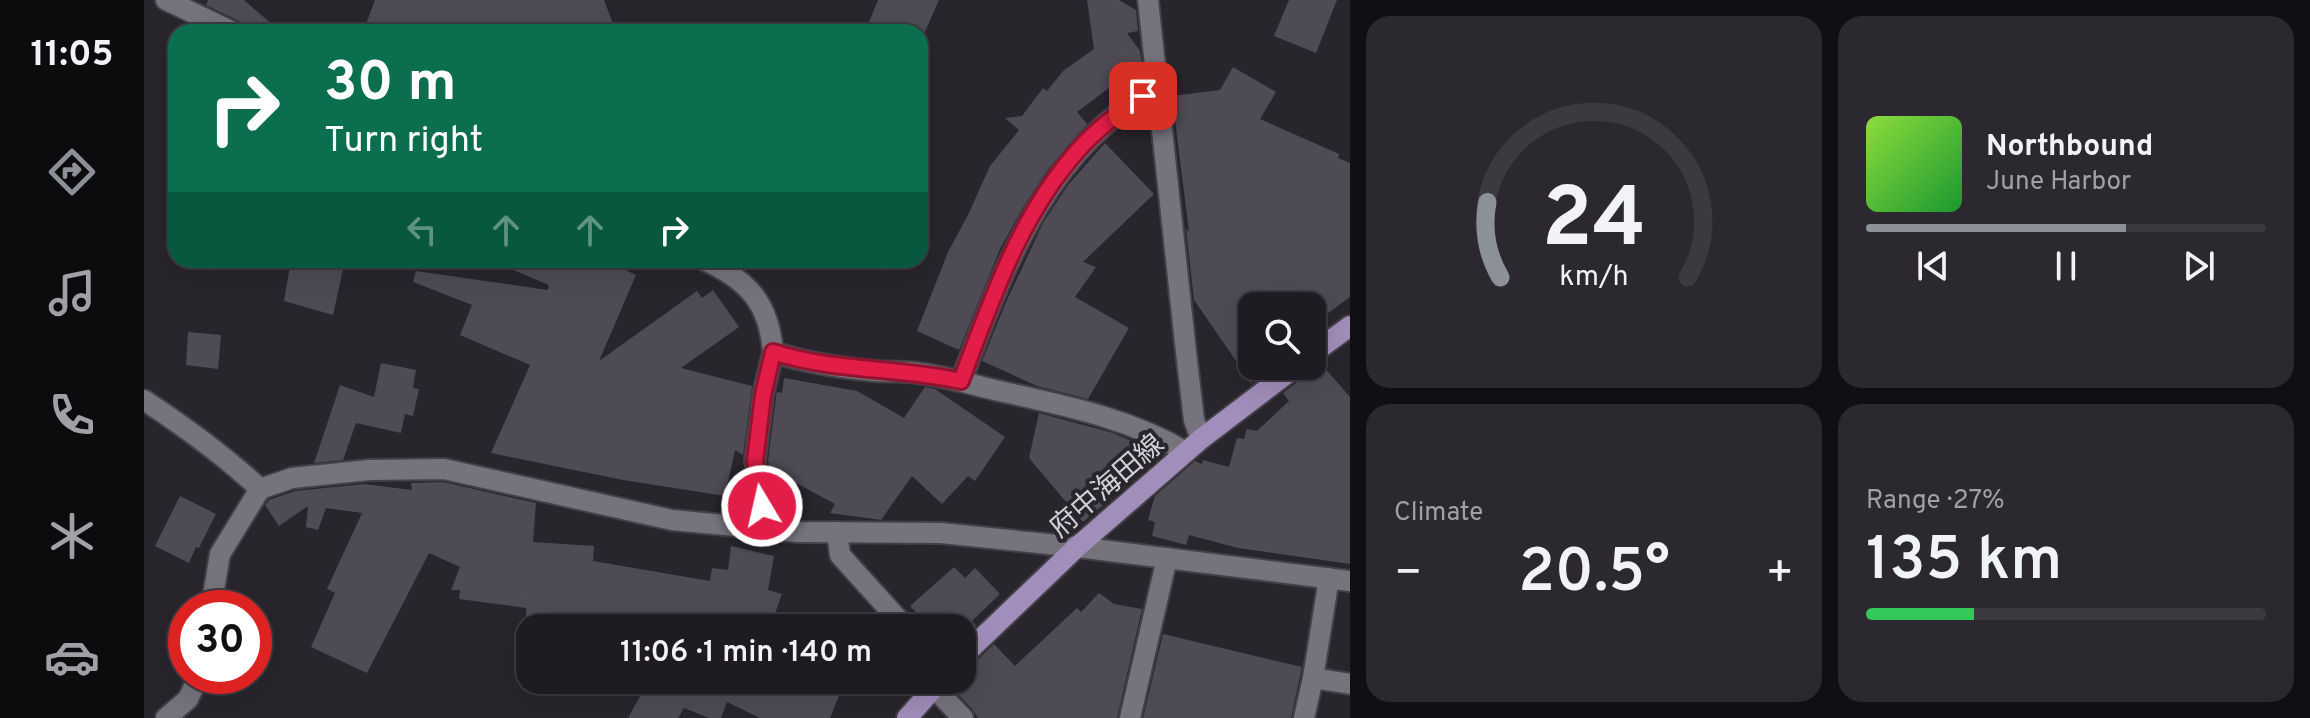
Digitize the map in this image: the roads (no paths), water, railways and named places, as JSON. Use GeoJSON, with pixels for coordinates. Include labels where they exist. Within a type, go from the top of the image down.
{"type":"FeatureCollection","features":[{"type":"Feature","properties":{"kind":"main road"},"geometry":{"type":"LineString","coordinates":[[1326,344],[1350,326]]}},
{"type":"Feature","properties":{"kind":"main road","name":"府中海田線"},"geometry":{"type":"LineString","coordinates":[[976,644],[1077,547],[1194,445],[1279,380]]}},
{"type":"Feature","properties":{"kind":"main road"},"geometry":{"type":"LineString","coordinates":[[907,718],[929,694]]}},
{"type":"Feature","properties":{"kind":"street"},"geometry":{"type":"LineString","coordinates":[[166,0],[216,24]]}},
{"type":"Feature","properties":{"kind":"street"},"geometry":{"type":"LineString","coordinates":[[773,352],[806,362],[917,372],[961,381],[1093,412],[1169,442],[1194,445],[1193,406],[1148,0]]}},
{"type":"Feature","properties":{"kind":"street"},"geometry":{"type":"LineString","coordinates":[[961,381],[1007,264],[1050,186],[1081,146],[1115,116],[1158,88]]}},
{"type":"Feature","properties":{"kind":"street"},"geometry":{"type":"LineString","coordinates":[[722,268],[746,285],[759,301],[772,329],[773,352],[763,395],[755,461],[768,529]]}},
{"type":"Feature","properties":{"kind":"street"},"geometry":{"type":"LineString","coordinates":[[144,400],[181,424],[260,489]]}},
{"type":"Feature","properties":{"kind":"street"},"geometry":{"type":"LineString","coordinates":[[214,590],[220,554],[260,489],[292,478],[369,470],[444,469],[672,520],[798,532],[941,533],[1350,581]]}},
{"type":"Feature","properties":{"kind":"street"},"geometry":{"type":"LineString","coordinates":[[837,532],[840,555],[893,614]]}},
{"type":"Feature","properties":{"kind":"street"},"geometry":{"type":"LineString","coordinates":[[1130,718],[1167,558]]}},
{"type":"Feature","properties":{"kind":"street"},"geometry":{"type":"LineString","coordinates":[[1304,718],[1329,578]]}},
{"type":"Feature","properties":{"kind":"street"},"geometry":{"type":"LineString","coordinates":[[1313,678],[1350,684]]}},
{"type":"Feature","properties":{"kind":"street"},"geometry":{"type":"LineString","coordinates":[[166,718],[190,694]]}},
{"type":"Feature","properties":{"kind":"street"},"geometry":{"type":"LineString","coordinates":[[945,694],[963,718]]}}]}
